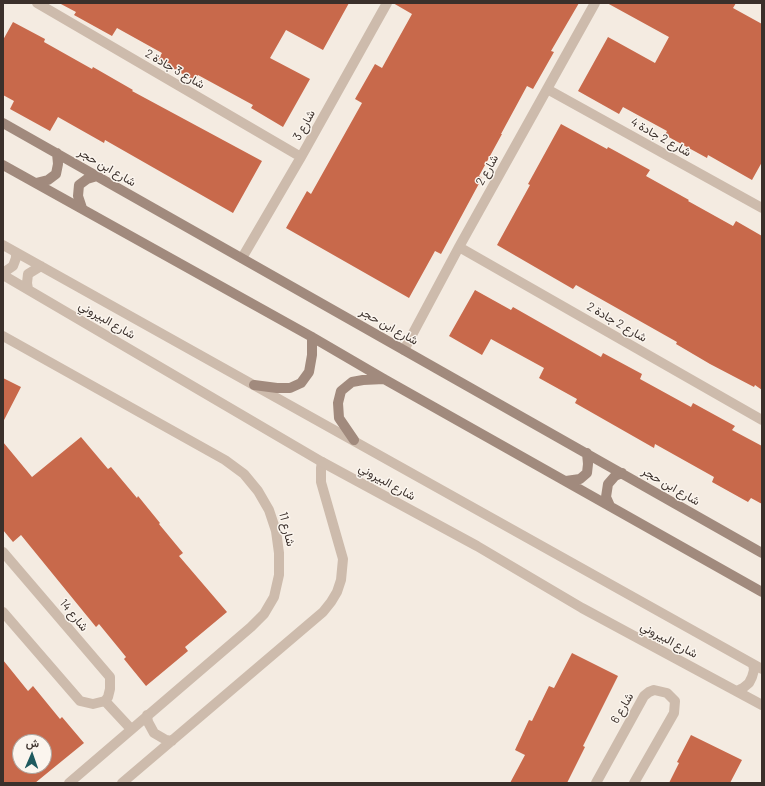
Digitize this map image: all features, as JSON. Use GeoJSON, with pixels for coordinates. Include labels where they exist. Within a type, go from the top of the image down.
{"type":"FeatureCollection","features":[{"type":"Feature","properties":{"kind":"main road","name":"شارع ابن حجر"},"geometry":{"type":"LineString","coordinates":[[3,122],[762,553]]}},
{"type":"Feature","properties":{"kind":"main road"},"geometry":{"type":"LineString","coordinates":[[36,183],[48,180],[56,174],[58,153]]}},
{"type":"Feature","properties":{"kind":"main road"},"geometry":{"type":"LineString","coordinates":[[3,164],[312,336],[384,379],[762,592]]}},
{"type":"Feature","properties":{"kind":"main road"},"geometry":{"type":"LineString","coordinates":[[82,208],[78,196],[80,185],[87,179],[98,176]]}},
{"type":"Feature","properties":{"kind":"main road"},"geometry":{"type":"LineString","coordinates":[[254,385],[290,388],[301,383],[309,372],[312,355],[312,336]]}},
{"type":"Feature","properties":{"kind":"main road"},"geometry":{"type":"LineString","coordinates":[[354,440],[339,418],[338,403],[341,391],[352,382],[384,379]]}},
{"type":"Feature","properties":{"kind":"main road"},"geometry":{"type":"LineString","coordinates":[[566,481],[580,479],[587,473],[587,453]]}},
{"type":"Feature","properties":{"kind":"main road"},"geometry":{"type":"LineString","coordinates":[[610,506],[606,497],[608,484],[615,476],[622,473]]}},
{"type":"Feature","properties":{"kind":"street","name":"شارع 3 جادة 2"},"geometry":{"type":"LineString","coordinates":[[37,3],[301,157]]}},
{"type":"Feature","properties":{"kind":"street","name":"شارع 3"},"geometry":{"type":"LineString","coordinates":[[242,258],[301,157],[387,3]]}},
{"type":"Feature","properties":{"kind":"street","name":"شارع 2"},"geometry":{"type":"LineString","coordinates":[[404,350],[459,247],[595,3]]}},
{"type":"Feature","properties":{"kind":"street","name":"شارع 2 جادة 4"},"geometry":{"type":"LineString","coordinates":[[547,89],[762,208]]}},
{"type":"Feature","properties":{"kind":"street","name":"شارع البيروني"},"geometry":{"type":"LineString","coordinates":[[3,245],[762,669]]}},
{"type":"Feature","properties":{"kind":"street","name":"شارع 2 جادة 2"},"geometry":{"type":"LineString","coordinates":[[459,247],[762,420]]}},
{"type":"Feature","properties":{"kind":"street"},"geometry":{"type":"LineString","coordinates":[[3,274],[13,266],[16,253]]}},
{"type":"Feature","properties":{"kind":"street"},"geometry":{"type":"LineString","coordinates":[[28,289],[26,283],[28,274],[41,266]]}},
{"type":"Feature","properties":{"kind":"street","name":"شارع البيروني"},"geometry":{"type":"LineString","coordinates":[[3,274],[322,462],[477,546],[582,608],[762,705]]}},
{"type":"Feature","properties":{"kind":"street","name":"شارع 11"},"geometry":{"type":"LineString","coordinates":[[3,336],[225,460],[244,474],[258,491],[269,510],[276,531],[279,553],[279,575],[274,597],[264,614],[251,627],[68,783]]}},
{"type":"Feature","properties":{"kind":"street"},"geometry":{"type":"LineString","coordinates":[[122,783],[323,612],[337,592],[341,580],[343,559],[321,482],[322,462]]}},
{"type":"Feature","properties":{"kind":"street","name":"شارع 14"},"geometry":{"type":"LineString","coordinates":[[3,552],[110,677],[110,689],[108,697],[105,701]]}},
{"type":"Feature","properties":{"kind":"street"},"geometry":{"type":"LineString","coordinates":[[3,612],[80,701],[92,704],[105,701],[131,729]]}},
{"type":"Feature","properties":{"kind":"street"},"geometry":{"type":"LineString","coordinates":[[737,691],[749,684],[754,670],[753,664]]}},
{"type":"Feature","properties":{"kind":"street","name":"شارع 6"},"geometry":{"type":"LineString","coordinates":[[596,783],[644,696],[654,690],[667,693],[675,701],[674,713],[634,783]]}},
{"type":"Feature","properties":{"kind":"street"},"geometry":{"type":"LineString","coordinates":[[147,716],[148,722],[154,733],[166,740],[172,741]]}},
{"type":"Feature","properties":{"kind":"building"},"geometry":{"type":"Polygon","coordinates":[[[59,3],[349,3],[323,50],[286,30],[270,58],[310,79],[283,127],[251,108],[253,105],[198,75],[195,81],[158,60],[162,53],[117,28],[112,36],[74,15],[76,12],[59,3]]]}},
{"type":"Feature","properties":{"kind":"building"},"geometry":{"type":"Polygon","coordinates":[[[393,3],[579,3],[551,51],[554,52],[533,89],[527,86],[479,176],[482,178],[441,254],[435,251],[409,298],[286,228],[307,191],[311,194],[362,103],[355,99],[375,64],[382,68],[412,14],[393,3]]]}},
{"type":"Feature","properties":{"kind":"building"},"geometry":{"type":"Polygon","coordinates":[[[607,3],[736,3],[733,8],[762,24],[762,162],[752,180],[708,155],[707,158],[665,135],[667,131],[623,107],[619,114],[578,91],[608,37],[655,63],[669,37],[607,3]]]}},
{"type":"Feature","properties":{"kind":"building"},"geometry":{"type":"Polygon","coordinates":[[[13,22],[45,39],[44,42],[92,69],[93,67],[133,90],[132,91],[262,161],[233,213],[105,140],[104,143],[58,117],[50,131],[10,109],[14,101],[3,95],[3,40],[13,22]]]}},
{"type":"Feature","properties":{"kind":"building"},"geometry":{"type":"Polygon","coordinates":[[[561,124],[650,170],[646,176],[689,200],[688,201],[733,226],[736,221],[762,236],[762,390],[755,385],[754,387],[710,364],[676,344],[677,342],[576,285],[573,289],[497,245],[561,124]]]}},
{"type":"Feature","properties":{"kind":"building"},"geometry":{"type":"Polygon","coordinates":[[[475,290],[511,310],[513,307],[601,357],[603,353],[642,374],[640,379],[691,407],[693,403],[735,426],[732,430],[762,446],[762,504],[751,498],[748,502],[712,482],[714,477],[655,444],[654,448],[575,403],[577,399],[539,378],[544,368],[491,339],[482,355],[449,336],[475,290]]]}},
{"type":"Feature","properties":{"kind":"building"},"geometry":{"type":"Polygon","coordinates":[[[3,378],[21,387],[3,422],[3,378]]]}},
{"type":"Feature","properties":{"kind":"building"},"geometry":{"type":"Polygon","coordinates":[[[81,437],[108,469],[111,467],[137,498],[138,496],[183,553],[179,556],[227,612],[185,647],[188,651],[146,686],[124,659],[126,657],[99,624],[96,627],[21,535],[13,542],[3,530],[3,442],[32,477],[81,437]]]}},
{"type":"Feature","properties":{"kind":"building"},"geometry":{"type":"Polygon","coordinates":[[[572,653],[618,676],[583,746],[585,747],[567,783],[510,783],[525,755],[515,750],[529,720],[532,721],[549,686],[554,688],[572,653]]]}},
{"type":"Feature","properties":{"kind":"building"},"geometry":{"type":"Polygon","coordinates":[[[3,660],[28,691],[33,686],[60,719],[62,717],[84,743],[52,769],[52,734],[12,734],[12,774],[46,774],[35,783],[3,783],[3,660]]]}},
{"type":"Feature","properties":{"kind":"building"},"geometry":{"type":"Polygon","coordinates":[[[691,735],[742,760],[730,783],[669,783],[679,763],[677,762],[691,735]]]}}]}
